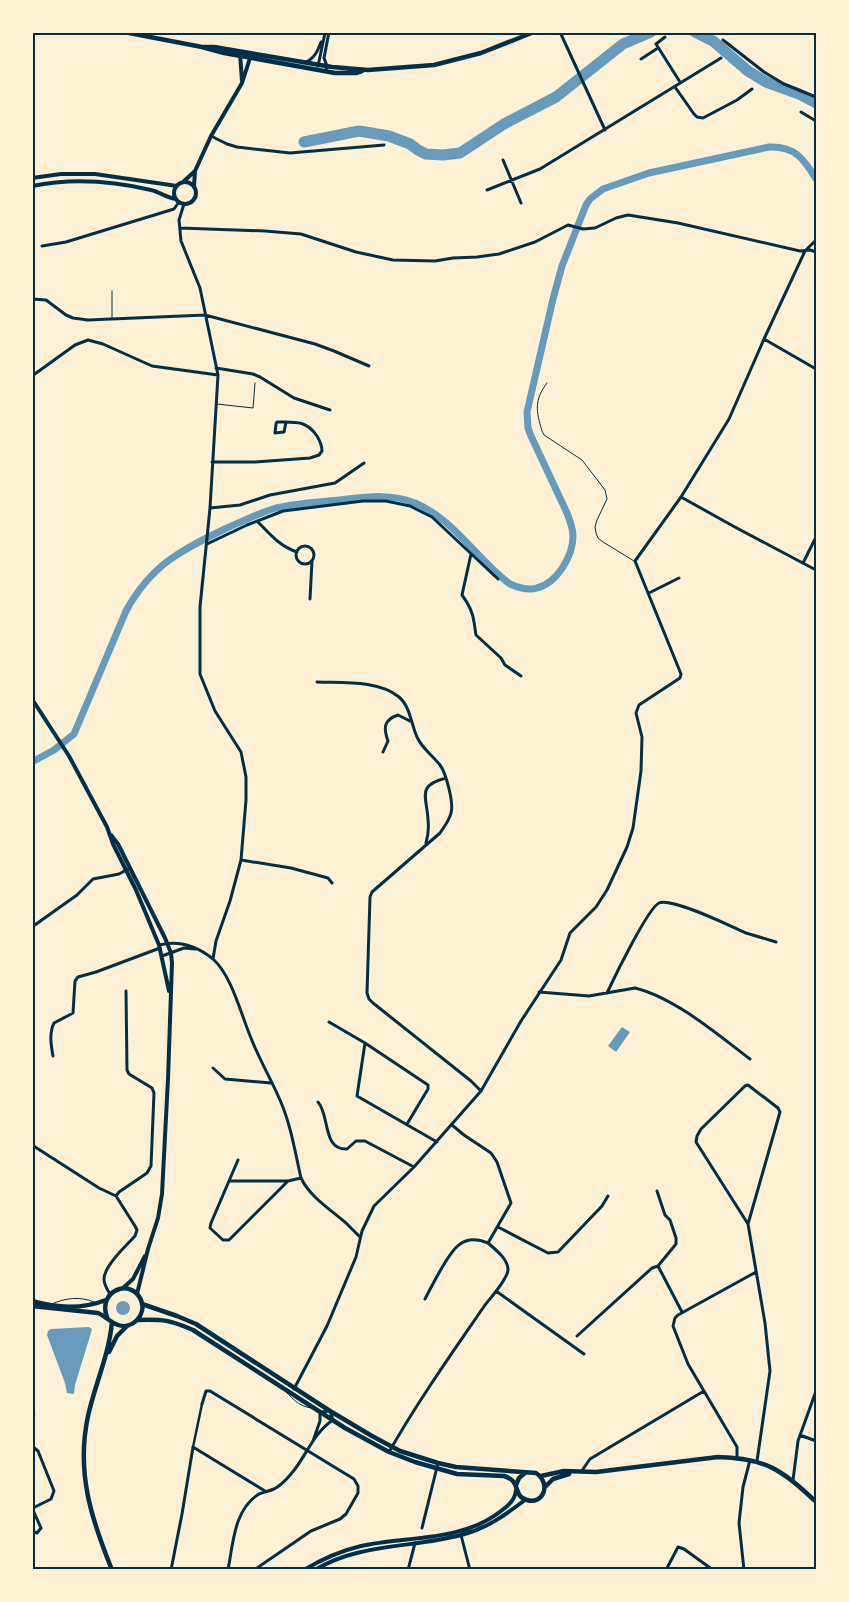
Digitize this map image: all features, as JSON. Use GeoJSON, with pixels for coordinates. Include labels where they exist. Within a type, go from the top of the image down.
{"type":"FeatureCollection","features":[{"type":"Feature","properties":{"kind":"main road"},"geometry":{"type":"LineString","coordinates":[[124,32],[240,54],[306,62],[318,67]]}},
{"type":"Feature","properties":{"kind":"main road"},"geometry":{"type":"LineString","coordinates":[[251,55],[327,69],[355,68],[363,70],[434,65],[480,53],[534,32]]}},
{"type":"Feature","properties":{"kind":"main road"},"geometry":{"type":"LineString","coordinates":[[107,1317],[105,1312],[106,1300],[110,1294],[123,1288],[137,1294],[142,1304],[138,1320]]}},
{"type":"Feature","properties":{"kind":"main road"},"geometry":{"type":"LineString","coordinates":[[32,1300],[50,1304],[82,1306],[106,1300]]}},
{"type":"Feature","properties":{"kind":"main road"},"geometry":{"type":"LineString","coordinates":[[142,1304],[196,1324],[330,1411],[392,1447],[438,1463],[456,1467],[536,1473],[541,1476],[545,1487],[543,1494],[538,1499],[532,1501],[525,1500],[518,1493],[519,1478],[525,1473]]}},
{"type":"Feature","properties":{"kind":"main road"},"geometry":{"type":"LineString","coordinates":[[36,1308],[98,1313],[119,1326],[127,1326]]}},
{"type":"Feature","properties":{"kind":"main road"},"geometry":{"type":"LineString","coordinates":[[105,1358],[117,1336],[127,1326],[138,1320],[161,1319],[175,1322],[193,1330],[320,1412],[389,1452],[436,1469],[457,1474],[504,1476],[509,1478],[517,1487]]}},
{"type":"Feature","properties":{"kind":"main road"},"geometry":{"type":"LineString","coordinates":[[112,1322],[105,1358],[88,1417],[84,1465],[90,1507],[96,1531],[113,1570]]}},
{"type":"Feature","properties":{"kind":"main road"},"geometry":{"type":"LineString","coordinates":[[541,1476],[564,1471],[619,1470],[718,1457],[737,1458],[757,1461],[778,1470],[793,1480],[816,1502]]}},
{"type":"Feature","properties":{"kind":"main road"},"geometry":{"type":"LineString","coordinates":[[545,1487],[553,1479],[574,1472]]}},
{"type":"Feature","properties":{"kind":"street"},"geometry":{"type":"LineString","coordinates":[[560,32],[605,130]]}},
{"type":"Feature","properties":{"kind":"street"},"geometry":{"type":"LineString","coordinates":[[306,62],[312,60],[315,56],[327,33]]}},
{"type":"Feature","properties":{"kind":"street"},"geometry":{"type":"LineString","coordinates":[[318,67],[327,33]]}},
{"type":"Feature","properties":{"kind":"street"},"geometry":{"type":"LineString","coordinates":[[327,33],[324,58],[327,69]]}},
{"type":"Feature","properties":{"kind":"street"},"geometry":{"type":"LineString","coordinates":[[665,37],[656,44],[680,82]]}},
{"type":"Feature","properties":{"kind":"street"},"geometry":{"type":"LineString","coordinates":[[723,40],[764,72],[784,84],[816,97]]}},
{"type":"Feature","properties":{"kind":"street"},"geometry":{"type":"LineString","coordinates":[[641,59],[658,48]]}},
{"type":"Feature","properties":{"kind":"street"},"geometry":{"type":"LineString","coordinates":[[240,54],[242,83]]}},
{"type":"Feature","properties":{"kind":"street"},"geometry":{"type":"LineString","coordinates":[[32,186],[62,182],[94,182],[148,189],[184,204],[194,200],[196,194],[194,187],[195,171],[211,136],[242,83],[251,55]]}},
{"type":"Feature","properties":{"kind":"street"},"geometry":{"type":"LineString","coordinates":[[487,190],[540,169],[721,58]]}},
{"type":"Feature","properties":{"kind":"street"},"geometry":{"type":"LineString","coordinates":[[675,87],[694,114],[697,117],[703,118],[737,100],[752,89]]}},
{"type":"Feature","properties":{"kind":"street"},"geometry":{"type":"LineString","coordinates":[[801,112],[816,121]]}},
{"type":"Feature","properties":{"kind":"street"},"geometry":{"type":"LineString","coordinates":[[211,136],[237,147],[290,153],[384,145]]}},
{"type":"Feature","properties":{"kind":"street"},"geometry":{"type":"LineString","coordinates":[[503,160],[520,203]]}},
{"type":"Feature","properties":{"kind":"street"},"geometry":{"type":"LineString","coordinates":[[42,246],[66,242],[174,209],[177,201],[174,192],[177,186],[195,171]]}},
{"type":"Feature","properties":{"kind":"street"},"geometry":{"type":"LineString","coordinates":[[32,178],[61,174],[95,174],[177,186]]}},
{"type":"Feature","properties":{"kind":"street"},"geometry":{"type":"LineString","coordinates":[[183,182],[189,183],[194,187]]}},
{"type":"Feature","properties":{"kind":"street"},"geometry":{"type":"LineString","coordinates":[[184,204],[179,220],[182,246],[200,288],[218,375],[208,535],[200,608],[200,674],[215,711],[241,752],[244,764],[246,800],[241,860],[230,901],[216,941],[213,959]]}},
{"type":"Feature","properties":{"kind":"street"},"geometry":{"type":"LineString","coordinates":[[180,228],[302,234],[356,252],[393,260],[435,261],[499,254],[535,242],[572,224],[583,228],[595,228],[616,218],[628,215],[678,222],[770,246],[816,252]]}},
{"type":"Feature","properties":{"kind":"street"},"geometry":{"type":"LineString","coordinates":[[292,1394],[327,1326],[356,1256],[360,1237],[374,1206],[414,1167],[481,1091],[539,992],[561,960],[570,933],[596,906],[606,890],[628,843],[633,828],[641,771],[642,737],[636,713],[639,705],[680,678],[681,674],[635,561],[681,497],[729,419],[805,250],[816,240]]}},
{"type":"Feature","properties":{"kind":"street"},"geometry":{"type":"LineString","coordinates":[[32,299],[46,300],[66,315],[88,320],[205,315],[315,344],[369,366]]}},
{"type":"Feature","properties":{"kind":"street"},"geometry":{"type":"LineString","coordinates":[[764,338],[816,369]]}},
{"type":"Feature","properties":{"kind":"street"},"geometry":{"type":"LineString","coordinates":[[32,376],[75,345],[88,340],[103,344],[152,366],[218,375]]}},
{"type":"Feature","properties":{"kind":"street"},"geometry":{"type":"LineString","coordinates":[[216,368],[253,374],[294,398],[330,410]]}},
{"type":"Feature","properties":{"kind":"street"},"geometry":{"type":"LineString","coordinates":[[212,462],[255,462],[310,458],[319,455],[322,447],[309,426],[286,422],[276,424],[275,433],[284,432],[286,422]]}},
{"type":"Feature","properties":{"kind":"street"},"geometry":{"type":"LineString","coordinates":[[210,508],[240,505],[270,495],[335,483],[364,463]]}},
{"type":"Feature","properties":{"kind":"street"},"geometry":{"type":"LineString","coordinates":[[681,497],[816,570]]}},
{"type":"Feature","properties":{"kind":"street"},"geometry":{"type":"LineString","coordinates":[[207,542],[283,511],[386,501],[410,506],[425,512],[439,522],[498,579]]}},
{"type":"Feature","properties":{"kind":"street"},"geometry":{"type":"LineString","coordinates":[[257,520],[280,544],[297,552]]}},
{"type":"Feature","properties":{"kind":"street"},"geometry":{"type":"LineString","coordinates":[[803,563],[816,537]]}},
{"type":"Feature","properties":{"kind":"street"},"geometry":{"type":"LineString","coordinates":[[310,599],[313,552],[309,548],[301,547],[296,557],[299,562],[304,564],[312,561]]}},
{"type":"Feature","properties":{"kind":"street"},"geometry":{"type":"LineString","coordinates":[[471,554],[462,595],[468,603],[474,620],[476,635],[501,658],[505,665],[520,676]]}},
{"type":"Feature","properties":{"kind":"street"},"geometry":{"type":"LineString","coordinates":[[648,593],[679,578]]}},
{"type":"Feature","properties":{"kind":"street"},"geometry":{"type":"LineString","coordinates":[[317,682],[376,686],[400,697],[409,712],[418,739],[441,766],[447,778],[452,812],[446,824],[440,833],[372,892],[370,898],[367,993],[373,1003],[481,1091]]}},
{"type":"Feature","properties":{"kind":"street"},"geometry":{"type":"LineString","coordinates":[[32,699],[60,741],[87,788],[111,835],[113,844],[171,953],[163,1176],[158,1218],[137,1294]]}},
{"type":"Feature","properties":{"kind":"street"},"geometry":{"type":"LineString","coordinates":[[383,752],[388,741],[385,733],[386,724],[390,718],[398,715],[411,721]]}},
{"type":"Feature","properties":{"kind":"street"},"geometry":{"type":"LineString","coordinates":[[426,844],[429,828],[424,795],[434,781],[447,778]]}},
{"type":"Feature","properties":{"kind":"street"},"geometry":{"type":"LineString","coordinates":[[241,860],[291,868],[328,878],[332,884]]}},
{"type":"Feature","properties":{"kind":"street"},"geometry":{"type":"LineString","coordinates":[[32,927],[77,895],[93,879],[118,874],[128,869]]}},
{"type":"Feature","properties":{"kind":"street"},"geometry":{"type":"LineString","coordinates":[[128,869],[160,946],[170,998]]}},
{"type":"Feature","properties":{"kind":"street"},"geometry":{"type":"LineString","coordinates":[[607,993],[635,939],[654,907],[660,902],[681,906],[747,933],[776,942]]}},
{"type":"Feature","properties":{"kind":"street"},"geometry":{"type":"LineString","coordinates":[[53,1056],[51,1045],[52,1026],[73,1013],[78,977],[96,972],[167,943],[186,944],[203,952],[213,959],[220,968],[239,1004],[251,1038],[289,1123],[304,1185],[311,1194],[360,1237]]}},
{"type":"Feature","properties":{"kind":"street"},"geometry":{"type":"LineString","coordinates":[[162,956],[188,947],[203,952]]}},
{"type":"Feature","properties":{"kind":"street"},"geometry":{"type":"LineString","coordinates":[[539,992],[589,996],[635,988],[675,1005],[750,1058]]}},
{"type":"Feature","properties":{"kind":"street"},"geometry":{"type":"LineString","coordinates":[[116,1196],[147,1173],[151,1166],[154,1093],[152,1088],[129,1074],[127,1070],[126,991]]}},
{"type":"Feature","properties":{"kind":"street"},"geometry":{"type":"LineString","coordinates":[[329,1022],[428,1084],[428,1089],[407,1124]]}},
{"type":"Feature","properties":{"kind":"street"},"geometry":{"type":"LineString","coordinates":[[365,1043],[357,1096],[437,1142]]}},
{"type":"Feature","properties":{"kind":"street"},"geometry":{"type":"LineString","coordinates":[[213,1068],[225,1079],[272,1083]]}},
{"type":"Feature","properties":{"kind":"street"},"geometry":{"type":"LineString","coordinates":[[748,1224],[780,1112],[748,1085],[701,1129],[696,1142],[748,1224],[765,1322],[770,1371],[757,1461]]}},
{"type":"Feature","properties":{"kind":"street"},"geometry":{"type":"LineString","coordinates":[[318,1102],[323,1112],[329,1137],[337,1147],[347,1149],[356,1141],[365,1141],[414,1167]]}},
{"type":"Feature","properties":{"kind":"street"},"geometry":{"type":"LineString","coordinates":[[452,1125],[491,1153],[497,1162],[510,1203],[488,1243]]}},
{"type":"Feature","properties":{"kind":"street"},"geometry":{"type":"LineString","coordinates":[[32,1145],[99,1188],[116,1196],[137,1230],[135,1236],[107,1268],[104,1284],[110,1294]]}},
{"type":"Feature","properties":{"kind":"street"},"geometry":{"type":"LineString","coordinates":[[238,1160],[210,1228],[223,1240],[229,1240],[288,1181]]}},
{"type":"Feature","properties":{"kind":"street"},"geometry":{"type":"LineString","coordinates":[[230,1181],[288,1181],[301,1178]]}},
{"type":"Feature","properties":{"kind":"street"},"geometry":{"type":"LineString","coordinates":[[577,1336],[652,1268],[658,1266],[676,1244],[670,1220],[665,1215],[657,1191]]}},
{"type":"Feature","properties":{"kind":"street"},"geometry":{"type":"LineString","coordinates":[[498,1227],[548,1253],[558,1252],[602,1206],[608,1196]]}},
{"type":"Feature","properties":{"kind":"street"},"geometry":{"type":"LineString","coordinates":[[389,1452],[456,1349],[507,1276],[507,1265],[500,1253],[488,1243],[473,1239],[462,1242],[450,1253],[425,1299]]}},
{"type":"Feature","properties":{"kind":"street"},"geometry":{"type":"LineString","coordinates":[[123,1288],[133,1280],[148,1249]]}},
{"type":"Feature","properties":{"kind":"street"},"geometry":{"type":"LineString","coordinates":[[658,1266],[682,1312]]}},
{"type":"Feature","properties":{"kind":"street"},"geometry":{"type":"LineString","coordinates":[[737,1458],[737,1446],[688,1364],[673,1326],[675,1318],[682,1312],[756,1272]]}},
{"type":"Feature","properties":{"kind":"street"},"geometry":{"type":"LineString","coordinates":[[496,1291],[584,1354]]}},
{"type":"Feature","properties":{"kind":"street"},"geometry":{"type":"LineString","coordinates":[[170,1570],[182,1514],[193,1447],[206,1391],[210,1391],[354,1479],[358,1486],[358,1493],[346,1514],[340,1519],[311,1531],[254,1570]]}},
{"type":"Feature","properties":{"kind":"street"},"geometry":{"type":"LineString","coordinates":[[582,1472],[590,1459],[704,1391]]}},
{"type":"Feature","properties":{"kind":"street"},"geometry":{"type":"LineString","coordinates":[[793,1480],[800,1435],[816,1391]]}},
{"type":"Feature","properties":{"kind":"street"},"geometry":{"type":"LineString","coordinates":[[228,1570],[236,1528],[241,1514],[258,1495],[273,1490],[292,1473],[313,1441],[327,1424],[333,1420],[330,1411],[320,1412],[320,1421],[313,1441]]}},
{"type":"Feature","properties":{"kind":"street"},"geometry":{"type":"LineString","coordinates":[[800,1435],[816,1441]]}},
{"type":"Feature","properties":{"kind":"street"},"geometry":{"type":"LineString","coordinates":[[32,1446],[38,1451],[54,1491],[51,1499],[33,1508],[41,1528],[37,1533],[32,1531]]}},
{"type":"Feature","properties":{"kind":"street"},"geometry":{"type":"LineString","coordinates":[[193,1447],[266,1491]]}},
{"type":"Feature","properties":{"kind":"street"},"geometry":{"type":"LineString","coordinates":[[744,1570],[739,1523],[743,1487],[750,1460]]}},
{"type":"Feature","properties":{"kind":"street"},"geometry":{"type":"LineString","coordinates":[[422,1528],[438,1463]]}},
{"type":"Feature","properties":{"kind":"street"},"geometry":{"type":"LineString","coordinates":[[304,1570],[334,1554],[362,1546],[463,1531],[486,1520],[511,1503],[517,1487]]}},
{"type":"Feature","properties":{"kind":"street"},"geometry":{"type":"LineString","coordinates":[[315,1570],[342,1557],[364,1551],[461,1535],[483,1528],[525,1500]]}},
{"type":"Feature","properties":{"kind":"street"},"geometry":{"type":"LineString","coordinates":[[461,1535],[470,1570]]}},
{"type":"Feature","properties":{"kind":"street"},"geometry":{"type":"LineString","coordinates":[[408,1570],[415,1543]]}},
{"type":"Feature","properties":{"kind":"street"},"geometry":{"type":"LineString","coordinates":[[666,1570],[678,1547],[684,1549],[713,1570]]}},
{"type":"Feature","properties":{"kind":"lane"},"geometry":{"type":"LineString","coordinates":[[112,291],[112,319]]}},
{"type":"Feature","properties":{"kind":"lane"},"geometry":{"type":"LineString","coordinates":[[217,404],[253,408],[255,383]]}},
{"type":"Feature","properties":{"kind":"lane"},"geometry":{"type":"LineString","coordinates":[[547,383],[536,405],[542,431],[582,460],[604,490],[607,499],[595,527],[598,538],[635,561]]}},
{"type":"Feature","properties":{"kind":"lane"},"geometry":{"type":"LineString","coordinates":[[50,1304],[81,1298],[96,1304]]}},
{"type":"Feature","properties":{"kind":"lane"},"geometry":{"type":"LineString","coordinates":[[280,1386],[305,1408],[314,1408]]}},
{"type":"Feature","properties":{"kind":"lane"},"geometry":{"type":"LineString","coordinates":[[32,1414],[35,1414],[32,1421]]}},
{"type":"Feature","properties":{"kind":"water"},"geometry":{"type":"Polygon","coordinates":[[[622,1027],[630,1032],[616,1052],[608,1046],[622,1027]]]}},
{"type":"Feature","properties":{"kind":"water"},"geometry":{"type":"Polygon","coordinates":[[[123,1301],[128,1303],[130,1308],[128,1313],[123,1315],[118,1313],[116,1308],[118,1303],[123,1301]]]}},
{"type":"Feature","properties":{"kind":"water"},"geometry":{"type":"Polygon","coordinates":[[[89,1327],[92,1329],[74,1394],[67,1393],[47,1335],[48,1331],[51,1329],[89,1327]]]}},
{"type":"Feature","properties":{"kind":"waterway"},"geometry":{"type":"LineString","coordinates":[[304,142],[359,131],[389,136],[410,144],[426,154],[460,153],[504,124],[556,97],[623,44],[651,32]]}},
{"type":"Feature","properties":{"kind":"waterway"},"geometry":{"type":"LineString","coordinates":[[695,32],[713,41],[748,71],[766,82],[799,94],[816,103]]}},
{"type":"Feature","properties":{"kind":"waterway"},"geometry":{"type":"LineString","coordinates":[[32,762],[54,750],[74,734],[126,611],[136,595],[157,570],[195,544],[270,510],[284,506],[369,497],[388,497],[406,500],[429,510],[442,519],[510,584],[530,589],[537,588],[551,581],[567,560],[573,536],[567,513],[528,428],[527,412],[562,266],[586,205],[590,199],[603,189],[649,173],[769,147],[786,149],[798,155],[816,179]]}}]}
